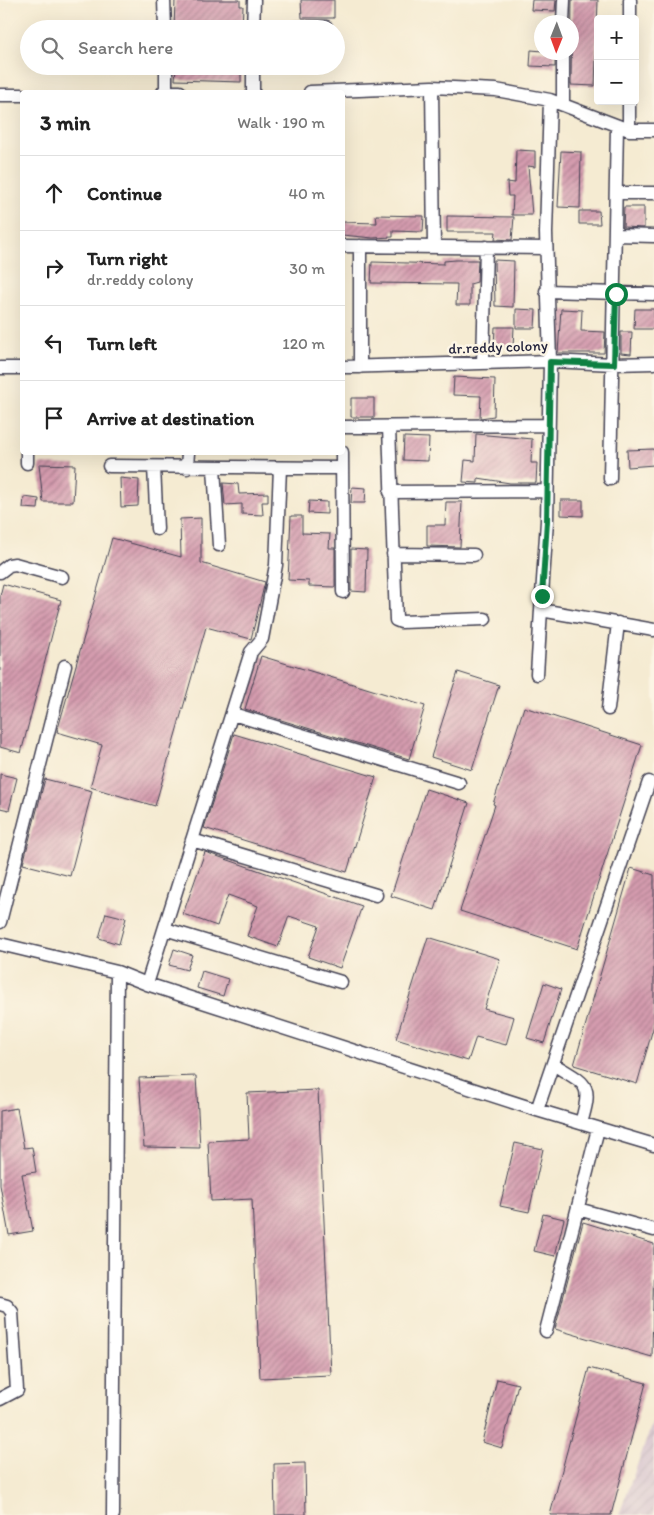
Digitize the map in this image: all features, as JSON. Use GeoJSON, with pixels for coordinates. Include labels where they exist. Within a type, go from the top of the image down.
{"type":"FeatureCollection","features":[{"type":"Feature","properties":{"kind":"street"},"geometry":{"type":"LineString","coordinates":[[164,0],[165,20]]}},
{"type":"Feature","properties":{"kind":"street"},"geometry":{"type":"LineString","coordinates":[[253,20],[254,0]]}},
{"type":"Feature","properties":{"kind":"street"},"geometry":{"type":"LineString","coordinates":[[564,0],[564,15]]}},
{"type":"Feature","properties":{"kind":"street"},"geometry":{"type":"LineString","coordinates":[[630,0],[630,15]]}},
{"type":"Feature","properties":{"kind":"street"},"geometry":{"type":"LineString","coordinates":[[563,60],[563,105]]}},
{"type":"Feature","properties":{"kind":"street"},"geometry":{"type":"LineString","coordinates":[[165,90],[166,75]]}},
{"type":"Feature","properties":{"kind":"street"},"geometry":{"type":"LineString","coordinates":[[253,75],[253,90]]}},
{"type":"Feature","properties":{"kind":"street"},"geometry":{"type":"LineString","coordinates":[[432,87],[434,247]]}},
{"type":"Feature","properties":{"kind":"street"},"geometry":{"type":"LineString","coordinates":[[345,91],[432,87],[496,90],[550,100],[623,128],[654,130]]}},
{"type":"Feature","properties":{"kind":"street"},"geometry":{"type":"LineString","coordinates":[[0,95],[20,95]]}},
{"type":"Feature","properties":{"kind":"street"},"geometry":{"type":"LineString","coordinates":[[537,674],[542,610],[547,491],[550,362],[546,291],[546,248],[550,100]]}},
{"type":"Feature","properties":{"kind":"street"},"geometry":{"type":"LineString","coordinates":[[610,479],[616,294],[616,193],[623,128],[628,105]]}},
{"type":"Feature","properties":{"kind":"street"},"geometry":{"type":"LineString","coordinates":[[616,193],[654,193]]}},
{"type":"Feature","properties":{"kind":"street"},"geometry":{"type":"LineString","coordinates":[[616,235],[654,236]]}},
{"type":"Feature","properties":{"kind":"street"},"geometry":{"type":"LineString","coordinates":[[345,246],[546,248]]}},
{"type":"Feature","properties":{"kind":"street"},"geometry":{"type":"LineString","coordinates":[[360,246],[360,367]]}},
{"type":"Feature","properties":{"kind":"street"},"geometry":{"type":"LineString","coordinates":[[483,364],[486,247]]}},
{"type":"Feature","properties":{"kind":"street"},"geometry":{"type":"LineString","coordinates":[[546,291],[654,294]]}},
{"type":"Feature","properties":{"kind":"street","name":"dr.reddy colony"},"geometry":{"type":"LineString","coordinates":[[345,367],[550,362],[654,363]]}},
{"type":"Feature","properties":{"kind":"street"},"geometry":{"type":"LineString","coordinates":[[0,368],[20,368]]}},
{"type":"Feature","properties":{"kind":"street"},"geometry":{"type":"LineString","coordinates":[[345,427],[548,425]]}},
{"type":"Feature","properties":{"kind":"street"},"geometry":{"type":"LineString","coordinates":[[389,427],[396,620],[401,622],[485,619]]}},
{"type":"Feature","properties":{"kind":"street"},"geometry":{"type":"LineString","coordinates":[[188,455],[188,468]]}},
{"type":"Feature","properties":{"kind":"street"},"geometry":{"type":"LineString","coordinates":[[342,455],[343,592]]}},
{"type":"Feature","properties":{"kind":"street"},"geometry":{"type":"LineString","coordinates":[[109,466],[342,468]]}},
{"type":"Feature","properties":{"kind":"street"},"geometry":{"type":"LineString","coordinates":[[154,467],[157,529]]}},
{"type":"Feature","properties":{"kind":"street"},"geometry":{"type":"LineString","coordinates":[[214,468],[219,545]]}},
{"type":"Feature","properties":{"kind":"street"},"geometry":{"type":"LineString","coordinates":[[147,984],[251,652],[262,639],[276,565],[280,468]]}},
{"type":"Feature","properties":{"kind":"street"},"geometry":{"type":"LineString","coordinates":[[390,492],[547,491]]}},
{"type":"Feature","properties":{"kind":"street"},"geometry":{"type":"LineString","coordinates":[[393,554],[474,554]]}},
{"type":"Feature","properties":{"kind":"street"},"geometry":{"type":"LineString","coordinates":[[0,572],[9,564],[15,564],[62,576]]}},
{"type":"Feature","properties":{"kind":"street"},"geometry":{"type":"LineString","coordinates":[[542,610],[654,630]]}},
{"type":"Feature","properties":{"kind":"street"},"geometry":{"type":"LineString","coordinates":[[608,709],[618,624]]}},
{"type":"Feature","properties":{"kind":"street"},"geometry":{"type":"LineString","coordinates":[[0,922],[65,666]]}},
{"type":"Feature","properties":{"kind":"street"},"geometry":{"type":"LineString","coordinates":[[233,714],[459,783]]}},
{"type":"Feature","properties":{"kind":"street"},"geometry":{"type":"LineString","coordinates":[[537,1110],[649,782]]}},
{"type":"Feature","properties":{"kind":"street"},"geometry":{"type":"LineString","coordinates":[[192,840],[376,895]]}},
{"type":"Feature","properties":{"kind":"street"},"geometry":{"type":"LineString","coordinates":[[164,929],[341,982]]}},
{"type":"Feature","properties":{"kind":"street"},"geometry":{"type":"LineString","coordinates":[[0,944],[117,972],[147,984],[537,1110],[654,1144]]}},
{"type":"Feature","properties":{"kind":"street"},"geometry":{"type":"LineString","coordinates":[[113,1515],[117,972]]}},
{"type":"Feature","properties":{"kind":"street"},"geometry":{"type":"LineString","coordinates":[[553,1064],[584,1086],[588,1096],[580,1123]]}},
{"type":"Feature","properties":{"kind":"street"},"geometry":{"type":"LineString","coordinates":[[546,1331],[598,1129]]}},
{"type":"Feature","properties":{"kind":"street"},"geometry":{"type":"LineString","coordinates":[[578,1209],[654,1230]]}},
{"type":"Feature","properties":{"kind":"street"},"geometry":{"type":"LineString","coordinates":[[0,1304],[7,1306],[12,1312],[17,1378],[17,1390],[0,1400]]}},
{"type":"Feature","properties":{"kind":"shaded area"},"geometry":{"type":"Polygon","coordinates":[[[654,1419],[654,1515],[619,1515],[654,1419]]]}},
{"type":"Feature","properties":{"kind":"building"},"geometry":{"type":"Polygon","coordinates":[[[175,0],[240,0],[240,6],[243,6],[242,20],[174,20],[175,0]]]}},
{"type":"Feature","properties":{"kind":"building"},"geometry":{"type":"Polygon","coordinates":[[[301,0],[334,0],[334,18],[302,18],[301,0]]]}},
{"type":"Feature","properties":{"kind":"building"},"geometry":{"type":"Polygon","coordinates":[[[532,0],[556,0],[555,11],[531,10],[532,0]]]}},
{"type":"Feature","properties":{"kind":"building"},"geometry":{"type":"Polygon","coordinates":[[[572,0],[598,0],[597,15],[594,15],[594,86],[571,85],[571,60],[579,60],[579,15],[572,15],[572,0]]]}},
{"type":"Feature","properties":{"kind":"building"},"geometry":{"type":"Polygon","coordinates":[[[531,50],[534,50],[534,60],[555,60],[555,67],[530,66],[531,50]]]}},
{"type":"Feature","properties":{"kind":"building"},"geometry":{"type":"Polygon","coordinates":[[[175,75],[241,75],[241,82],[175,80],[175,75]]]}},
{"type":"Feature","properties":{"kind":"building"},"geometry":{"type":"Polygon","coordinates":[[[516,150],[535,151],[535,167],[528,166],[532,215],[512,215],[513,196],[508,196],[507,182],[515,183],[516,150]]]}},
{"type":"Feature","properties":{"kind":"building"},"geometry":{"type":"Polygon","coordinates":[[[561,151],[581,152],[580,208],[558,207],[561,151]]]}},
{"type":"Feature","properties":{"kind":"building"},"geometry":{"type":"Polygon","coordinates":[[[624,207],[644,207],[644,228],[623,227],[624,207]]]}},
{"type":"Feature","properties":{"kind":"building"},"geometry":{"type":"Polygon","coordinates":[[[579,211],[599,211],[600,224],[579,224],[579,211]]]}},
{"type":"Feature","properties":{"kind":"building"},"geometry":{"type":"Polygon","coordinates":[[[376,215],[424,216],[423,232],[393,231],[393,237],[373,238],[345,235],[345,222],[377,223],[376,215]]]}},
{"type":"Feature","properties":{"kind":"building"},"geometry":{"type":"Polygon","coordinates":[[[447,216],[514,217],[512,240],[495,239],[496,232],[447,232],[447,216]]]}},
{"type":"Feature","properties":{"kind":"building"},"geometry":{"type":"Polygon","coordinates":[[[478,260],[477,282],[470,284],[470,305],[456,305],[457,284],[371,283],[372,262],[444,264],[444,261],[478,260]]]}},
{"type":"Feature","properties":{"kind":"building"},"geometry":{"type":"Polygon","coordinates":[[[494,260],[514,261],[513,307],[495,306],[494,260]]]}},
{"type":"Feature","properties":{"kind":"building"},"geometry":{"type":"Polygon","coordinates":[[[516,309],[536,310],[535,328],[516,328],[516,309]]]}},
{"type":"Feature","properties":{"kind":"building"},"geometry":{"type":"Polygon","coordinates":[[[561,309],[582,310],[581,331],[605,332],[604,353],[558,353],[561,309]]]}},
{"type":"Feature","properties":{"kind":"building"},"geometry":{"type":"Polygon","coordinates":[[[635,309],[654,309],[654,329],[634,329],[635,309]]]}},
{"type":"Feature","properties":{"kind":"building"},"geometry":{"type":"Polygon","coordinates":[[[495,327],[514,327],[513,347],[494,347],[495,327]]]}},
{"type":"Feature","properties":{"kind":"building"},"geometry":{"type":"Polygon","coordinates":[[[621,332],[632,332],[631,354],[621,353],[621,332]]]}},
{"type":"Feature","properties":{"kind":"building"},"geometry":{"type":"Polygon","coordinates":[[[454,377],[495,379],[494,416],[480,418],[481,396],[453,395],[454,377]]]}},
{"type":"Feature","properties":{"kind":"building"},"geometry":{"type":"Polygon","coordinates":[[[351,398],[374,398],[374,417],[351,417],[351,398]]]}},
{"type":"Feature","properties":{"kind":"building"},"geometry":{"type":"Polygon","coordinates":[[[476,434],[532,439],[531,463],[537,463],[536,483],[510,483],[478,478],[478,483],[463,482],[465,460],[475,461],[476,434]]]}},
{"type":"Feature","properties":{"kind":"building"},"geometry":{"type":"Polygon","coordinates":[[[404,437],[429,438],[428,461],[403,460],[404,437]]]}},
{"type":"Feature","properties":{"kind":"building"},"geometry":{"type":"Polygon","coordinates":[[[654,449],[654,465],[628,467],[627,450],[654,449]]]}},
{"type":"Feature","properties":{"kind":"building"},"geometry":{"type":"Polygon","coordinates":[[[39,464],[75,465],[73,502],[43,502],[39,464]]]}},
{"type":"Feature","properties":{"kind":"building"},"geometry":{"type":"Polygon","coordinates":[[[120,478],[139,480],[138,506],[121,507],[120,478]]]}},
{"type":"Feature","properties":{"kind":"building"},"geometry":{"type":"Polygon","coordinates":[[[223,483],[238,484],[239,494],[268,493],[268,502],[262,502],[263,515],[242,514],[242,504],[225,505],[223,483]]]}},
{"type":"Feature","properties":{"kind":"building"},"geometry":{"type":"Polygon","coordinates":[[[352,487],[366,488],[365,503],[351,503],[352,487]]]}},
{"type":"Feature","properties":{"kind":"building"},"geometry":{"type":"Polygon","coordinates":[[[24,497],[39,499],[38,509],[23,508],[24,497]]]}},
{"type":"Feature","properties":{"kind":"building"},"geometry":{"type":"Polygon","coordinates":[[[561,500],[583,500],[583,516],[561,515],[561,500]]]}},
{"type":"Feature","properties":{"kind":"building"},"geometry":{"type":"Polygon","coordinates":[[[309,501],[327,502],[327,514],[308,513],[309,501]]]}},
{"type":"Feature","properties":{"kind":"building"},"geometry":{"type":"Polygon","coordinates":[[[446,502],[462,502],[460,547],[427,546],[427,525],[445,525],[446,502]]]}},
{"type":"Feature","properties":{"kind":"building"},"geometry":{"type":"Polygon","coordinates":[[[291,516],[302,516],[302,533],[330,534],[329,548],[335,548],[335,587],[309,586],[309,581],[288,580],[291,516]]]}},
{"type":"Feature","properties":{"kind":"building"},"geometry":{"type":"Polygon","coordinates":[[[201,518],[201,563],[265,582],[251,639],[206,627],[155,806],[90,787],[102,745],[57,732],[112,538],[181,557],[180,519],[201,518]]]}},
{"type":"Feature","properties":{"kind":"building"},"geometry":{"type":"Polygon","coordinates":[[[351,549],[367,550],[366,592],[351,591],[351,549]]]}},
{"type":"Feature","properties":{"kind":"building"},"geometry":{"type":"Polygon","coordinates":[[[3,584],[61,600],[21,753],[0,747],[0,596],[3,584]]]}},
{"type":"Feature","properties":{"kind":"building"},"geometry":{"type":"Polygon","coordinates":[[[261,656],[425,706],[409,759],[245,709],[261,656]]]}},
{"type":"Feature","properties":{"kind":"building"},"geometry":{"type":"Polygon","coordinates":[[[458,672],[499,685],[472,770],[431,757],[458,672]]]}},
{"type":"Feature","properties":{"kind":"building"},"geometry":{"type":"Polygon","coordinates":[[[524,707],[642,745],[577,949],[460,911],[495,805],[493,804],[524,707]]]}},
{"type":"Feature","properties":{"kind":"building"},"geometry":{"type":"Polygon","coordinates":[[[234,734],[376,777],[347,872],[204,828],[234,734]]]}},
{"type":"Feature","properties":{"kind":"building"},"geometry":{"type":"Polygon","coordinates":[[[0,774],[17,778],[9,810],[0,808],[0,774]]]}},
{"type":"Feature","properties":{"kind":"building"},"geometry":{"type":"Polygon","coordinates":[[[45,779],[92,791],[70,876],[23,864],[45,779]]]}},
{"type":"Feature","properties":{"kind":"building"},"geometry":{"type":"Polygon","coordinates":[[[426,789],[469,803],[435,910],[391,896],[426,789]]]}},
{"type":"Feature","properties":{"kind":"building"},"geometry":{"type":"Polygon","coordinates":[[[205,852],[362,906],[340,968],[308,957],[319,926],[289,916],[278,947],[247,936],[258,906],[228,895],[217,926],[183,914],[205,852]]]}},
{"type":"Feature","properties":{"kind":"building"},"geometry":{"type":"Polygon","coordinates":[[[631,868],[654,875],[654,1025],[637,1084],[574,1065],[631,868]]]}},
{"type":"Feature","properties":{"kind":"building"},"geometry":{"type":"Polygon","coordinates":[[[106,913],[126,918],[119,944],[99,938],[106,913]]]}},
{"type":"Feature","properties":{"kind":"building"},"geometry":{"type":"Polygon","coordinates":[[[428,937],[500,959],[484,1009],[514,1017],[506,1045],[476,1037],[468,1061],[396,1039],[428,937]]]}},
{"type":"Feature","properties":{"kind":"building"},"geometry":{"type":"Polygon","coordinates":[[[174,949],[192,955],[187,970],[169,965],[174,949]]]}},
{"type":"Feature","properties":{"kind":"building"},"geometry":{"type":"Polygon","coordinates":[[[202,971],[228,979],[223,996],[197,988],[202,971]]]}},
{"type":"Feature","properties":{"kind":"building"},"geometry":{"type":"Polygon","coordinates":[[[544,983],[561,989],[544,1043],[527,1038],[544,983]]]}},
{"type":"Feature","properties":{"kind":"building"},"geometry":{"type":"Polygon","coordinates":[[[196,1076],[200,1148],[144,1147],[139,1078],[196,1076]]]}},
{"type":"Feature","properties":{"kind":"building"},"geometry":{"type":"Polygon","coordinates":[[[318,1090],[331,1375],[260,1378],[252,1199],[211,1201],[208,1141],[249,1139],[247,1093],[318,1090]]]}},
{"type":"Feature","properties":{"kind":"building"},"geometry":{"type":"Polygon","coordinates":[[[17,1108],[24,1148],[32,1147],[36,1172],[22,1174],[33,1231],[9,1235],[0,1185],[0,1111],[17,1108]]]}},
{"type":"Feature","properties":{"kind":"building"},"geometry":{"type":"Polygon","coordinates":[[[515,1143],[543,1149],[529,1212],[500,1206],[515,1143]]]}},
{"type":"Feature","properties":{"kind":"building"},"geometry":{"type":"Polygon","coordinates":[[[543,1214],[564,1219],[555,1256],[534,1251],[543,1214]]]}},
{"type":"Feature","properties":{"kind":"building"},"geometry":{"type":"Polygon","coordinates":[[[583,1222],[654,1244],[652,1357],[555,1329],[583,1222]]]}},
{"type":"Feature","properties":{"kind":"building"},"geometry":{"type":"Polygon","coordinates":[[[589,1368],[646,1383],[611,1515],[550,1515],[589,1368]]]}},
{"type":"Feature","properties":{"kind":"building"},"geometry":{"type":"Polygon","coordinates":[[[497,1379],[518,1384],[502,1448],[482,1442],[497,1379]]]}},
{"type":"Feature","properties":{"kind":"building"},"geometry":{"type":"Polygon","coordinates":[[[305,1463],[306,1515],[275,1515],[274,1464],[305,1463]]]}},
{"type":"Feature","properties":{"kind":"route"},"geometry":{"type":"LineString","coordinates":[[542,596],[547,521],[550,362],[614,364],[616,294]]}}]}
